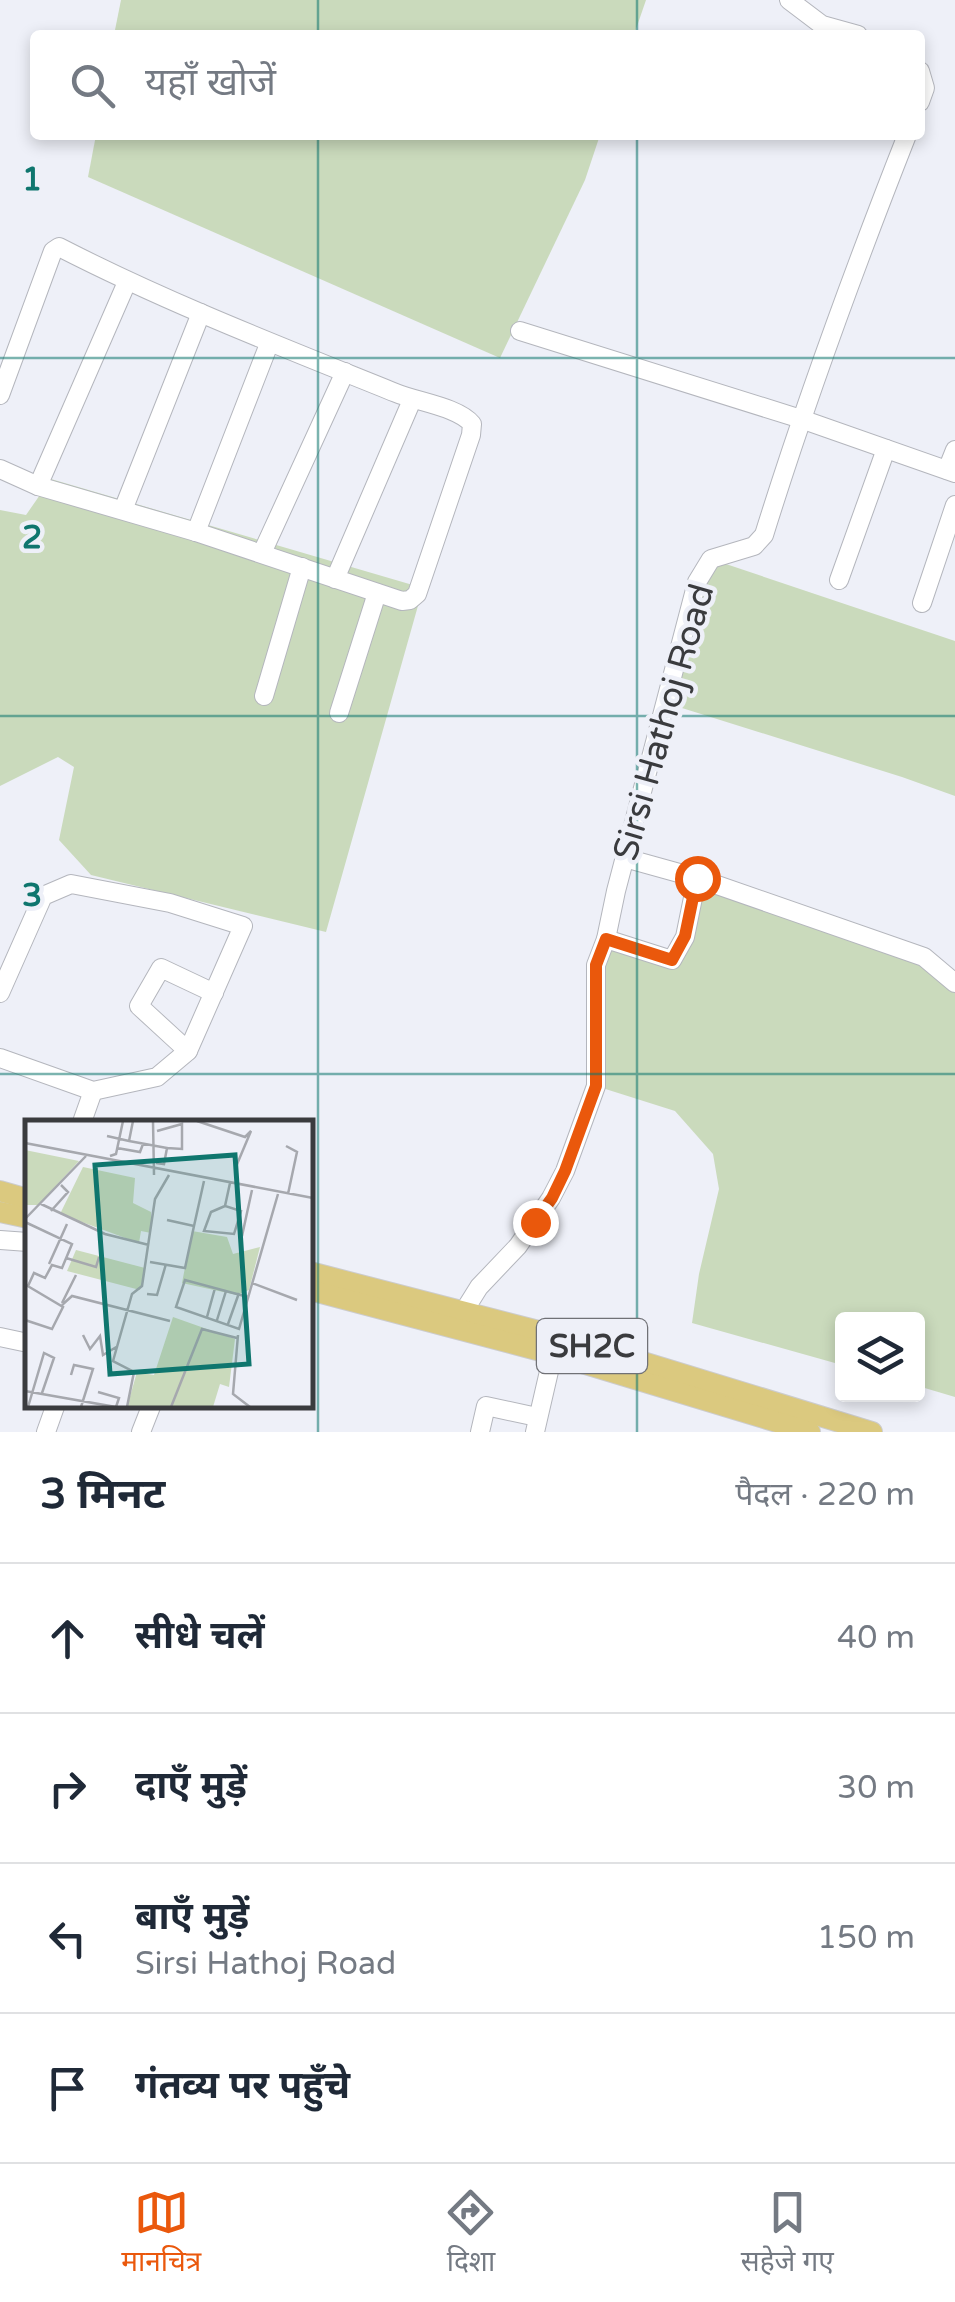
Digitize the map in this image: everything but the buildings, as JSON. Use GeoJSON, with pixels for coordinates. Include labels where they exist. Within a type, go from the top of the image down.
{"type":"FeatureCollection","features":[{"type":"Feature","properties":{"kind":"main road"},"geometry":{"type":"LineString","coordinates":[[0,1191],[25,1198]]}},
{"type":"Feature","properties":{"kind":"main road"},"geometry":{"type":"LineString","coordinates":[[0,1212],[25,1217]]}},
{"type":"Feature","properties":{"kind":"main road","name":"SH2C"},"geometry":{"type":"LineString","coordinates":[[312,1273],[461,1319],[872,1432]]}},
{"type":"Feature","properties":{"kind":"main road","name":"SH2C"},"geometry":{"type":"LineString","coordinates":[[312,1290],[461,1319]]}},
{"type":"Feature","properties":{"kind":"main road","name":"SH2C"},"geometry":{"type":"LineString","coordinates":[[555,1345],[810,1432]]}},
{"type":"Feature","properties":{"kind":"street"},"geometry":{"type":"LineString","coordinates":[[789,0],[822,25],[840,30]]}},
{"type":"Feature","properties":{"kind":"street","name":"Sirsi Hathoj Road"},"geometry":{"type":"LineString","coordinates":[[461,1319],[479,1287],[518,1246],[552,1198],[565,1171],[596,1086],[596,965],[606,939],[697,582],[710,559],[754,546],[764,535],[801,419],[905,140]]}},
{"type":"Feature","properties":{"kind":"street"},"geometry":{"type":"LineString","coordinates":[[0,395],[56,247],[269,344],[412,400],[464,415],[472,424],[417,594],[402,602],[262,553],[38,486],[0,469]]}},
{"type":"Feature","properties":{"kind":"street"},"geometry":{"type":"LineString","coordinates":[[38,486],[127,282]]}},
{"type":"Feature","properties":{"kind":"street"},"geometry":{"type":"LineString","coordinates":[[122,510],[201,313]]}},
{"type":"Feature","properties":{"kind":"street"},"geometry":{"type":"LineString","coordinates":[[520,331],[801,419],[951,471],[955,450]]}},
{"type":"Feature","properties":{"kind":"street"},"geometry":{"type":"LineString","coordinates":[[196,532],[269,344]]}},
{"type":"Feature","properties":{"kind":"street"},"geometry":{"type":"LineString","coordinates":[[262,553],[345,372]]}},
{"type":"Feature","properties":{"kind":"street"},"geometry":{"type":"LineString","coordinates":[[335,579],[412,400]]}},
{"type":"Feature","properties":{"kind":"street"},"geometry":{"type":"LineString","coordinates":[[838,580],[886,449]]}},
{"type":"Feature","properties":{"kind":"street"},"geometry":{"type":"LineString","coordinates":[[922,603],[955,505]]}},
{"type":"Feature","properties":{"kind":"street"},"geometry":{"type":"LineString","coordinates":[[264,696],[302,567]]}},
{"type":"Feature","properties":{"kind":"street"},"geometry":{"type":"LineString","coordinates":[[340,713],[377,593]]}},
{"type":"Feature","properties":{"kind":"street"},"geometry":{"type":"LineString","coordinates":[[625,858],[697,878],[924,956],[955,982]]}},
{"type":"Feature","properties":{"kind":"street"},"geometry":{"type":"LineString","coordinates":[[606,939],[672,960],[685,936],[697,878]]}},
{"type":"Feature","properties":{"kind":"street"},"geometry":{"type":"LineString","coordinates":[[0,993],[43,896],[71,884],[170,903],[243,926],[188,1052],[157,1076],[93,1091],[0,1058]]}},
{"type":"Feature","properties":{"kind":"street"},"geometry":{"type":"LineString","coordinates":[[188,1052],[140,1006],[161,968],[214,993]]}},
{"type":"Feature","properties":{"kind":"street"},"geometry":{"type":"LineString","coordinates":[[83,1120],[93,1091]]}},
{"type":"Feature","properties":{"kind":"street"},"geometry":{"type":"LineString","coordinates":[[0,1240],[25,1242]]}},
{"type":"Feature","properties":{"kind":"street"},"geometry":{"type":"LineString","coordinates":[[0,1358],[4,1338]]}},
{"type":"Feature","properties":{"kind":"street"},"geometry":{"type":"LineString","coordinates":[[480,1432],[486,1406],[536,1424],[555,1345]]}},
{"type":"Feature","properties":{"kind":"street"},"geometry":{"type":"LineString","coordinates":[[46,1432],[55,1407]]}},
{"type":"Feature","properties":{"kind":"street"},"geometry":{"type":"LineString","coordinates":[[142,1432],[151,1407]]}},
{"type":"Feature","properties":{"kind":"green space"},"geometry":{"type":"Polygon","coordinates":[[[121,0],[646,0],[636,30],[115,30],[121,0]]]}},
{"type":"Feature","properties":{"kind":"green space"},"geometry":{"type":"Polygon","coordinates":[[[95,140],[598,140],[585,180],[500,358],[88,177],[95,140]]]}},
{"type":"Feature","properties":{"kind":"green space"},"geometry":{"type":"Polygon","coordinates":[[[51,479],[423,588],[326,932],[91,875],[59,840],[74,767],[58,757],[0,786],[0,510],[26,515],[51,479]]]}},
{"type":"Feature","properties":{"kind":"green space"},"geometry":{"type":"Polygon","coordinates":[[[711,559],[955,641],[955,796],[666,703],[711,559]]]}},
{"type":"Feature","properties":{"kind":"green space"},"geometry":{"type":"Polygon","coordinates":[[[697,878],[924,957],[955,983],[955,1397],[925,1388],[925,1312],[835,1312],[835,1363],[692,1323],[719,1189],[713,1154],[675,1111],[596,1086],[606,939],[672,960],[697,878]]]}},
{"type":"Feature","properties":{"kind":"route"},"geometry":{"type":"LineString","coordinates":[[535,1222],[565,1171],[596,1086],[596,965],[606,939],[672,960],[685,936],[697,878]]}}]}
